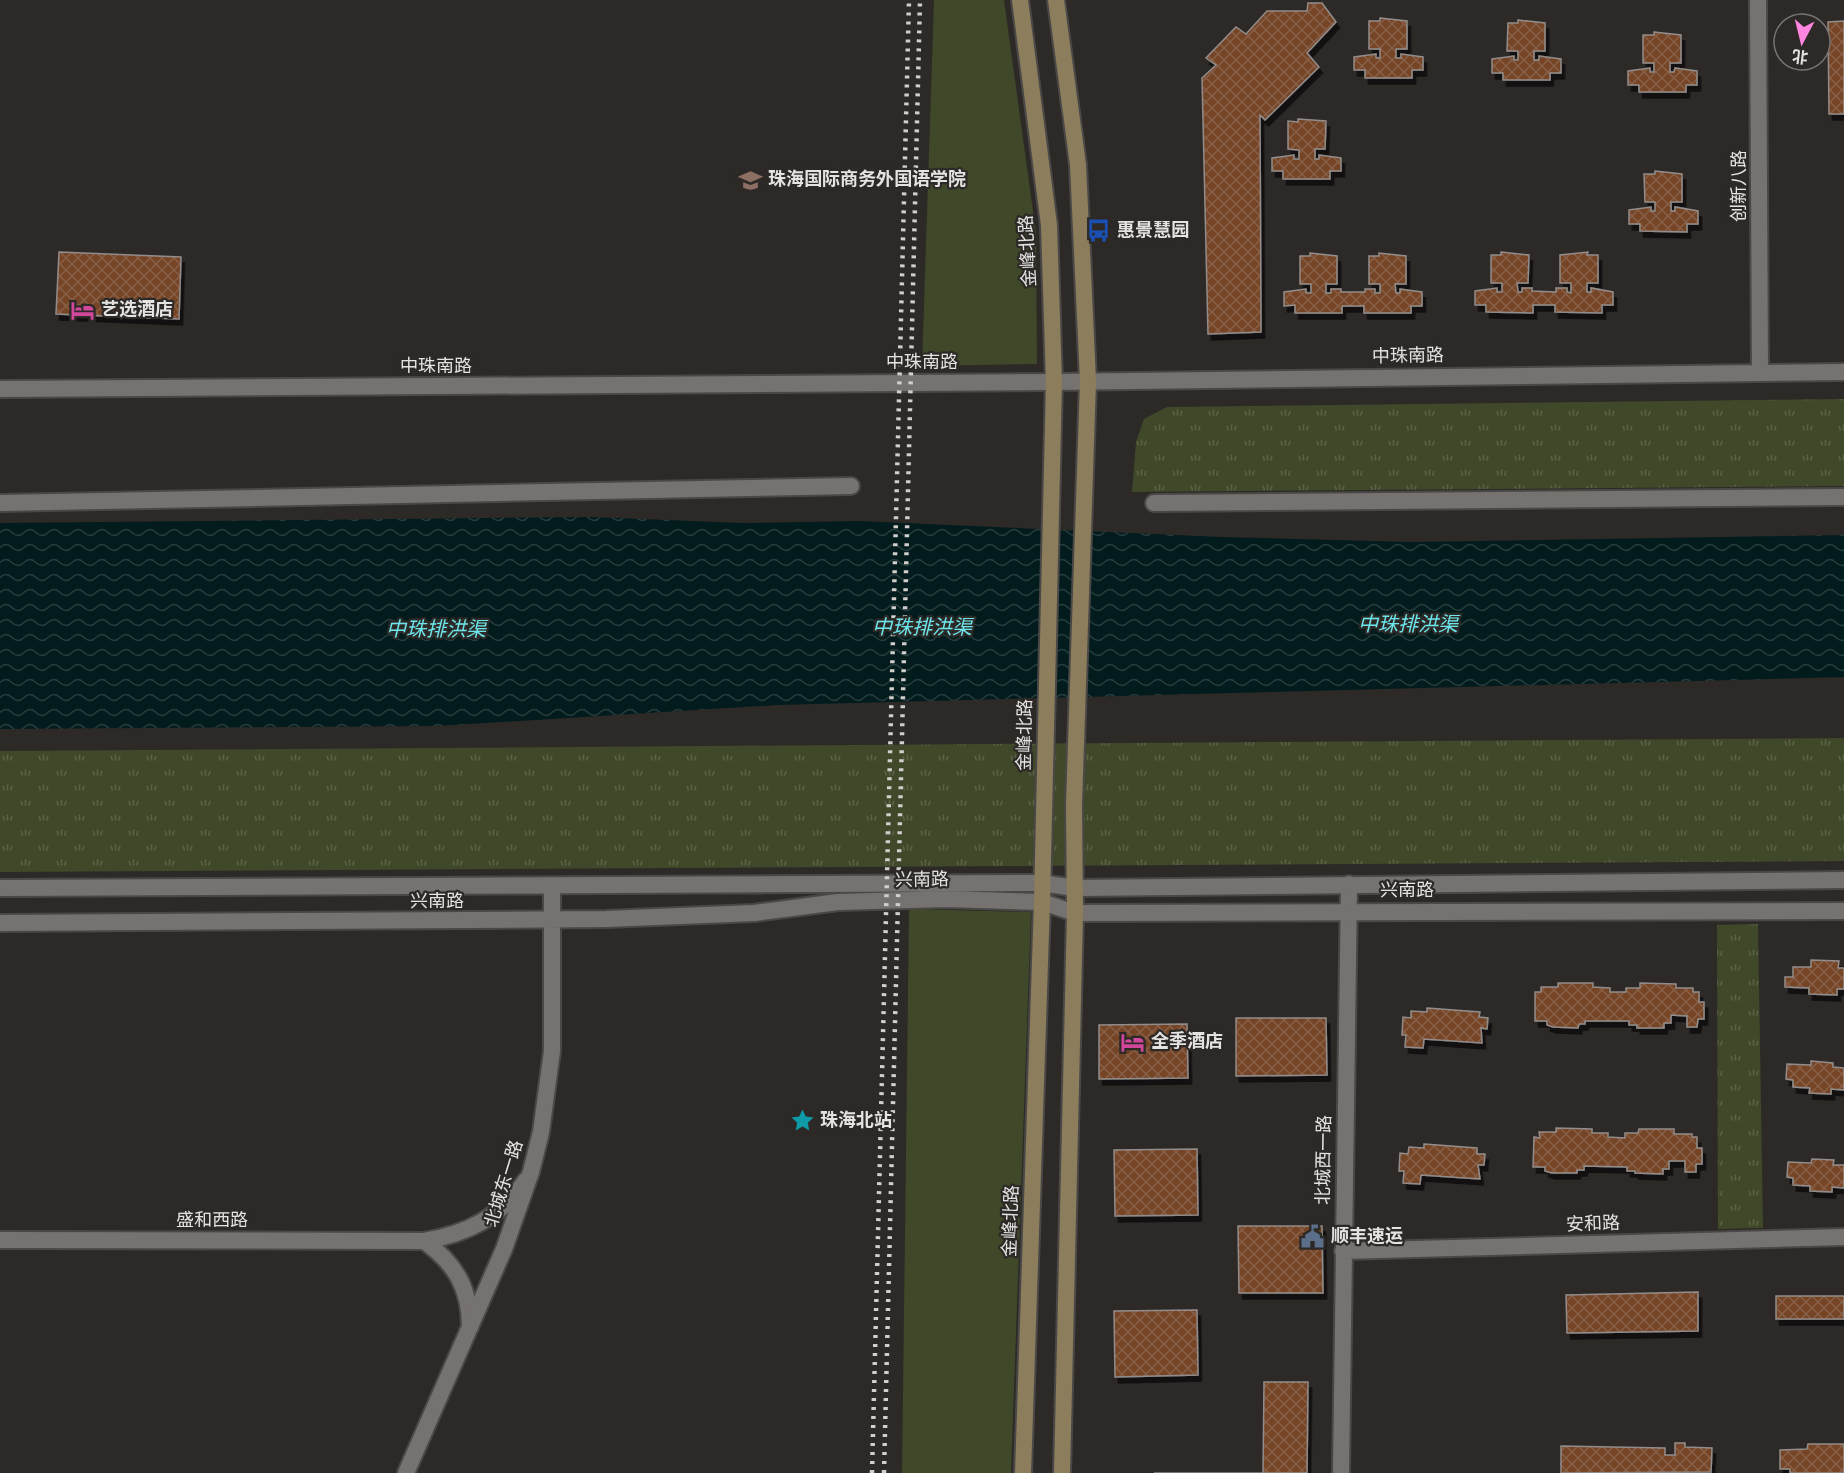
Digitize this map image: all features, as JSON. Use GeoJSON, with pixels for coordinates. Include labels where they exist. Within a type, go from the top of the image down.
{"type":"FeatureCollection","features":[{"type":"Feature","properties":{"kind":"main road","name":"金峰北路"},"geometry":{"type":"LineString","coordinates":[[1020,0],[1049,225],[1054,382],[1042,903],[1023,1473]]}},
{"type":"Feature","properties":{"kind":"main road"},"geometry":{"type":"LineString","coordinates":[[1056,0],[1078,165],[1088,381],[1074,805],[1075,913],[1062,1473]]}},
{"type":"Feature","properties":{"kind":"street","name":"创新八路"},"geometry":{"type":"LineString","coordinates":[[1758,0],[1760,372]]}},
{"type":"Feature","properties":{"kind":"street","name":"中珠南路"},"geometry":{"type":"LineString","coordinates":[[0,389],[1054,382],[1844,372]]}},
{"type":"Feature","properties":{"kind":"street"},"geometry":{"type":"LineString","coordinates":[[0,503],[851,486]]}},
{"type":"Feature","properties":{"kind":"street"},"geometry":{"type":"LineString","coordinates":[[1154,503],[1844,497]]}},
{"type":"Feature","properties":{"kind":"street","name":"兴南路"},"geometry":{"type":"LineString","coordinates":[[0,888],[1041,883],[1075,888],[1844,880]]}},
{"type":"Feature","properties":{"kind":"street","name":"北城西一路"},"geometry":{"type":"LineString","coordinates":[[1341,1473],[1349,884]]}},
{"type":"Feature","properties":{"kind":"street","name":"北城东一路"},"geometry":{"type":"LineString","coordinates":[[406,1473],[508,1239],[531,1172],[545,1112],[552,1051],[552,886]]}},
{"type":"Feature","properties":{"kind":"street","name":"兴南路"},"geometry":{"type":"LineString","coordinates":[[0,923],[552,920],[754,913],[838,902],[946,899],[1042,903],[1075,913],[1348,910],[1844,911]]}},
{"type":"Feature","properties":{"kind":"street","name":"盛和西路"},"geometry":{"type":"LineString","coordinates":[[0,1240],[424,1241],[450,1237],[475,1227],[498,1212],[517,1194],[531,1172]]}},
{"type":"Feature","properties":{"kind":"street","name":"安和路"},"geometry":{"type":"LineString","coordinates":[[1343,1251],[1844,1237]]}},
{"type":"Feature","properties":{"kind":"street"},"geometry":{"type":"LineString","coordinates":[[424,1241],[441,1253],[455,1268],[467,1297],[470,1327]]}},
{"type":"Feature","properties":{"kind":"green space"},"geometry":{"type":"Polygon","coordinates":[[[934,0],[1004,0],[1036,233],[1037,364],[922,366],[934,0]]]}},
{"type":"Feature","properties":{"kind":"green space"},"geometry":{"type":"Polygon","coordinates":[[[1844,399],[1844,486],[1132,492],[1136,442],[1144,419],[1167,407],[1844,399]]]}},
{"type":"Feature","properties":{"kind":"green space"},"geometry":{"type":"Polygon","coordinates":[[[1844,738],[1844,861],[0,872],[0,751],[1844,738]]]}},
{"type":"Feature","properties":{"kind":"green space"},"geometry":{"type":"Polygon","coordinates":[[[909,909],[1031,912],[1011,1473],[902,1473],[909,909]]]}},
{"type":"Feature","properties":{"kind":"green space"},"geometry":{"type":"Polygon","coordinates":[[[1758,924],[1763,1228],[1718,1229],[1717,925],[1758,924]]]}},
{"type":"Feature","properties":{"kind":"water","name":"中珠排洪渠"},"geometry":{"type":"Polygon","coordinates":[[[590,517],[743,523],[858,521],[1222,537],[1411,542],[1844,535],[1844,677],[777,705],[438,726],[0,729],[0,523],[590,517]]]}},
{"type":"Feature","properties":{"kind":"building"},"geometry":{"type":"Polygon","coordinates":[[[1308,3],[1322,3],[1336,22],[1307,53],[1319,67],[1265,120],[1260,115],[1261,332],[1208,334],[1202,78],[1216,65],[1206,58],[1236,27],[1246,34],[1267,11],[1307,11],[1308,3]]]}},
{"type":"Feature","properties":{"kind":"building"},"geometry":{"type":"Polygon","coordinates":[[[1380,18],[1407,21],[1407,49],[1396,49],[1396,58],[1401,58],[1401,54],[1423,57],[1423,70],[1412,70],[1412,78],[1365,78],[1365,70],[1354,70],[1354,57],[1376,54],[1376,58],[1380,58],[1380,49],[1369,49],[1369,21],[1380,21],[1380,18]]]}},
{"type":"Feature","properties":{"kind":"building"},"geometry":{"type":"Polygon","coordinates":[[[1518,20],[1545,23],[1545,51],[1534,51],[1534,60],[1539,60],[1539,56],[1561,59],[1561,73],[1550,73],[1550,80],[1503,80],[1503,73],[1492,73],[1492,59],[1514,56],[1514,60],[1518,60],[1518,51],[1507,51],[1508,23],[1518,23],[1518,20]]]}},
{"type":"Feature","properties":{"kind":"building"},"geometry":{"type":"Polygon","coordinates":[[[1844,21],[1844,114],[1829,114],[1829,72],[1832,72],[1832,22],[1844,21]]]}},
{"type":"Feature","properties":{"kind":"building"},"geometry":{"type":"Polygon","coordinates":[[[1654,32],[1681,35],[1681,63],[1670,63],[1670,72],[1674,72],[1675,68],[1697,71],[1697,85],[1686,85],[1686,92],[1639,92],[1639,85],[1628,85],[1628,71],[1650,68],[1650,72],[1654,72],[1654,63],[1643,63],[1643,35],[1654,35],[1654,32]]]}},
{"type":"Feature","properties":{"kind":"building"},"geometry":{"type":"Polygon","coordinates":[[[1298,119],[1326,121],[1325,149],[1315,149],[1315,159],[1319,159],[1319,155],[1341,158],[1341,171],[1330,171],[1330,179],[1283,179],[1283,171],[1272,171],[1272,158],[1294,155],[1294,159],[1299,159],[1299,150],[1288,149],[1288,121],[1298,122],[1298,119]]]}},
{"type":"Feature","properties":{"kind":"building"},"geometry":{"type":"Polygon","coordinates":[[[1655,171],[1682,174],[1682,202],[1671,202],[1671,211],[1675,211],[1675,207],[1698,211],[1698,224],[1687,224],[1687,232],[1640,231],[1640,224],[1629,224],[1629,210],[1651,207],[1651,211],[1655,211],[1655,202],[1645,202],[1644,174],[1655,174],[1655,171]]]}},
{"type":"Feature","properties":{"kind":"building"},"geometry":{"type":"Polygon","coordinates":[[[59,252],[181,257],[179,319],[56,314],[59,252]]]}},
{"type":"Feature","properties":{"kind":"building"},"geometry":{"type":"Polygon","coordinates":[[[1501,252],[1529,255],[1528,283],[1517,283],[1518,292],[1522,292],[1522,288],[1532,288],[1532,291],[1556,292],[1556,288],[1567,288],[1567,292],[1571,293],[1571,283],[1560,283],[1560,255],[1588,252],[1587,255],[1598,255],[1598,283],[1587,283],[1587,292],[1591,292],[1591,288],[1613,292],[1613,305],[1602,305],[1602,313],[1555,312],[1555,305],[1533,305],[1533,313],[1486,312],[1486,305],[1475,305],[1475,291],[1497,288],[1497,292],[1502,292],[1502,283],[1491,283],[1491,255],[1501,255],[1501,252]]]}},
{"type":"Feature","properties":{"kind":"building"},"geometry":{"type":"Polygon","coordinates":[[[1310,253],[1337,256],[1337,284],[1326,284],[1326,293],[1331,293],[1331,289],[1341,289],[1341,292],[1365,292],[1365,289],[1375,289],[1375,293],[1380,293],[1380,284],[1369,284],[1369,256],[1379,256],[1379,253],[1406,256],[1406,284],[1395,284],[1396,293],[1400,293],[1400,289],[1422,292],[1422,306],[1411,306],[1411,313],[1364,313],[1364,306],[1342,306],[1342,313],[1295,313],[1295,305],[1284,306],[1284,292],[1306,289],[1306,293],[1311,293],[1311,284],[1300,284],[1300,256],[1310,256],[1310,253]]]}},
{"type":"Feature","properties":{"kind":"building"},"geometry":{"type":"Polygon","coordinates":[[[1811,960],[1839,961],[1838,968],[1844,968],[1844,989],[1837,989],[1837,995],[1809,994],[1809,988],[1785,987],[1785,977],[1793,977],[1793,967],[1811,967],[1811,960]]]}},
{"type":"Feature","properties":{"kind":"building"},"geometry":{"type":"Polygon","coordinates":[[[1558,983],[1593,983],[1593,987],[1610,988],[1610,992],[1626,992],[1626,988],[1640,988],[1640,983],[1676,984],[1676,988],[1693,988],[1693,992],[1699,992],[1699,1002],[1704,1002],[1704,1019],[1698,1019],[1697,1027],[1687,1027],[1687,1016],[1671,1015],[1671,1023],[1664,1023],[1664,1028],[1637,1028],[1637,1025],[1629,1025],[1629,1021],[1585,1021],[1585,1024],[1579,1024],[1578,1028],[1553,1027],[1547,1025],[1547,1021],[1535,1021],[1535,992],[1541,992],[1541,987],[1558,987],[1558,983]]]}},
{"type":"Feature","properties":{"kind":"building"},"geometry":{"type":"Polygon","coordinates":[[[1427,1008],[1480,1012],[1479,1017],[1488,1018],[1487,1029],[1481,1028],[1482,1043],[1424,1039],[1423,1048],[1405,1047],[1406,1035],[1402,1035],[1403,1017],[1411,1018],[1411,1011],[1427,1012],[1427,1008]]]}},
{"type":"Feature","properties":{"kind":"building"},"geometry":{"type":"Polygon","coordinates":[[[1236,1018],[1326,1018],[1327,1075],[1236,1076],[1236,1018]]]}},
{"type":"Feature","properties":{"kind":"building"},"geometry":{"type":"Polygon","coordinates":[[[1187,1024],[1188,1078],[1099,1079],[1099,1025],[1187,1024]]]}},
{"type":"Feature","properties":{"kind":"building"},"geometry":{"type":"Polygon","coordinates":[[[1811,1061],[1833,1063],[1833,1067],[1844,1068],[1844,1090],[1831,1089],[1831,1094],[1809,1093],[1810,1088],[1793,1087],[1793,1080],[1786,1079],[1787,1064],[1811,1065],[1811,1061]]]}},
{"type":"Feature","properties":{"kind":"building"},"geometry":{"type":"Polygon","coordinates":[[[1556,1128],[1592,1129],[1592,1133],[1608,1133],[1608,1137],[1625,1138],[1625,1133],[1638,1133],[1639,1129],[1674,1129],[1674,1134],[1692,1134],[1692,1137],[1697,1137],[1697,1148],[1702,1148],[1702,1164],[1696,1164],[1696,1172],[1685,1172],[1685,1161],[1669,1161],[1669,1169],[1663,1169],[1663,1174],[1635,1173],[1635,1171],[1627,1171],[1627,1167],[1584,1166],[1584,1170],[1577,1170],[1577,1173],[1552,1173],[1545,1171],[1545,1167],[1533,1167],[1534,1137],[1540,1138],[1539,1132],[1556,1132],[1556,1128]]]}},
{"type":"Feature","properties":{"kind":"building"},"geometry":{"type":"Polygon","coordinates":[[[1424,1144],[1477,1148],[1477,1154],[1485,1154],[1484,1165],[1478,1165],[1480,1179],[1421,1175],[1420,1184],[1403,1183],[1404,1171],[1399,1171],[1400,1153],[1408,1154],[1409,1147],[1424,1148],[1424,1144]]]}},
{"type":"Feature","properties":{"kind":"building"},"geometry":{"type":"Polygon","coordinates":[[[1197,1149],[1198,1215],[1115,1216],[1114,1150],[1197,1149]]]}},
{"type":"Feature","properties":{"kind":"building"},"geometry":{"type":"Polygon","coordinates":[[[1812,1159],[1834,1160],[1833,1165],[1844,1165],[1844,1188],[1832,1187],[1832,1192],[1810,1191],[1810,1186],[1793,1185],[1793,1178],[1787,1177],[1788,1162],[1811,1163],[1812,1159]]]}},
{"type":"Feature","properties":{"kind":"building"},"geometry":{"type":"Polygon","coordinates":[[[1238,1226],[1322,1226],[1323,1293],[1239,1293],[1238,1226]]]}},
{"type":"Feature","properties":{"kind":"building"},"geometry":{"type":"Polygon","coordinates":[[[1698,1292],[1698,1331],[1567,1333],[1566,1295],[1698,1292]]]}},
{"type":"Feature","properties":{"kind":"building"},"geometry":{"type":"Polygon","coordinates":[[[1776,1296],[1844,1296],[1844,1319],[1776,1319],[1776,1296]]]}},
{"type":"Feature","properties":{"kind":"building"},"geometry":{"type":"Polygon","coordinates":[[[1197,1310],[1198,1375],[1115,1377],[1114,1311],[1197,1310]]]}},
{"type":"Feature","properties":{"kind":"building"},"geometry":{"type":"Polygon","coordinates":[[[1264,1382],[1308,1382],[1307,1473],[1263,1473],[1264,1382]]]}},
{"type":"Feature","properties":{"kind":"building"},"geometry":{"type":"Polygon","coordinates":[[[1675,1443],[1685,1443],[1685,1447],[1712,1448],[1711,1472],[1561,1473],[1561,1446],[1665,1448],[1665,1455],[1675,1455],[1675,1443]]]}},
{"type":"Feature","properties":{"kind":"building"},"geometry":{"type":"Polygon","coordinates":[[[1808,1444],[1844,1444],[1844,1473],[1790,1473],[1790,1469],[1780,1469],[1780,1450],[1807,1449],[1808,1444]]]}},
{"type":"Feature","properties":{"kind":"railway"},"geometry":{"type":"LineString","coordinates":[[872,1473],[909,0]]}},
{"type":"Feature","properties":{"kind":"railway"},"geometry":{"type":"LineString","coordinates":[[884,1473],[920,0]]}},
{"type":"Feature","properties":{"kind":"place","name":"珠海国际商务外国语学院"},"geometry":{"type":"Point","coordinates":[750,180]}},
{"type":"Feature","properties":{"kind":"place","name":"惠景慧园"},"geometry":{"type":"Point","coordinates":[1099,231]}},
{"type":"Feature","properties":{"kind":"place","name":"艺选酒店"},"geometry":{"type":"Point","coordinates":[83,310]}},
{"type":"Feature","properties":{"kind":"place","name":"全季酒店"},"geometry":{"type":"Point","coordinates":[1133,1042]}},
{"type":"Feature","properties":{"kind":"place","name":"珠海北站"},"geometry":{"type":"Point","coordinates":[802,1121]}},
{"type":"Feature","properties":{"kind":"place","name":"顺丰速运"},"geometry":{"type":"Point","coordinates":[1313,1237]}}]}
